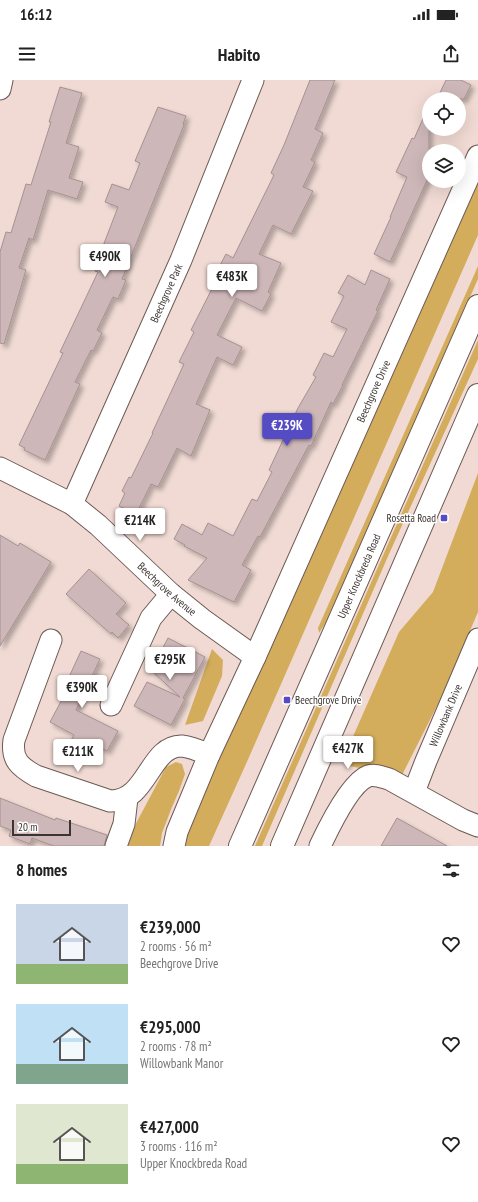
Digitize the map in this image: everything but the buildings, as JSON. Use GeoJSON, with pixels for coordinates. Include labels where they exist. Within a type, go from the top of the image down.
{"type":"FeatureCollection","features":[{"type":"Feature","properties":{"kind":"highway","name":"Upper Knockbreda Road"},"geometry":{"type":"LineString","coordinates":[[240,846],[478,306]]}},
{"type":"Feature","properties":{"kind":"highway"},"geometry":{"type":"LineString","coordinates":[[282,846],[478,395]]}},
{"type":"Feature","properties":{"kind":"street"},"geometry":{"type":"LineString","coordinates":[[0,89],[2,80]]}},
{"type":"Feature","properties":{"kind":"street","name":"Beechgrove Park"},"geometry":{"type":"LineString","coordinates":[[72,504],[181,260],[253,80]]}},
{"type":"Feature","properties":{"kind":"street","name":"Beechgrove Drive"},"geometry":{"type":"LineString","coordinates":[[174,846],[177,832],[209,755],[255,657],[478,156]]}},
{"type":"Feature","properties":{"kind":"street","name":"Beechgrove Avenue"},"geometry":{"type":"LineString","coordinates":[[0,468],[72,504],[103,530],[171,594],[202,619],[255,657]]}},
{"type":"Feature","properties":{"kind":"street"},"geometry":{"type":"LineString","coordinates":[[111,705],[151,618],[171,594]]}},
{"type":"Feature","properties":{"kind":"street","name":"Willowbank Drive"},"geometry":{"type":"LineString","coordinates":[[414,792],[478,639]]}},
{"type":"Feature","properties":{"kind":"street"},"geometry":{"type":"LineString","coordinates":[[51,640],[14,740],[13,750],[15,758],[20,766],[36,776],[110,801],[118,801],[127,798],[143,782],[163,753],[171,748],[182,746],[193,748],[209,755]]}},
{"type":"Feature","properties":{"kind":"street"},"geometry":{"type":"LineString","coordinates":[[320,846],[341,806],[362,780],[369,776],[378,776],[389,779],[463,820],[478,826]]}},
{"type":"Feature","properties":{"kind":"street"},"geometry":{"type":"LineString","coordinates":[[116,846],[124,824],[127,798]]}},
{"type":"Feature","properties":{"kind":"shaded area"},"geometry":{"type":"Polygon","coordinates":[[[478,177],[478,235],[246,764],[209,846],[183,846],[184,837],[252,682],[478,177]]]}},
{"type":"Feature","properties":{"kind":"shaded area"},"geometry":{"type":"Polygon","coordinates":[[[478,266],[478,279],[326,622],[319,633],[318,628],[478,266]]]}},
{"type":"Feature","properties":{"kind":"shaded area"},"geometry":{"type":"Polygon","coordinates":[[[478,340],[478,359],[389,554],[262,846],[255,846],[478,340]]]}},
{"type":"Feature","properties":{"kind":"shaded area"},"geometry":{"type":"Polygon","coordinates":[[[478,473],[478,612],[441,698],[401,777],[350,766],[344,757],[399,632],[433,592],[478,473]]]}},
{"type":"Feature","properties":{"kind":"shaded area"},"geometry":{"type":"Polygon","coordinates":[[[212,649],[223,660],[222,676],[203,721],[185,725],[212,649]]]}},
{"type":"Feature","properties":{"kind":"shaded area"},"geometry":{"type":"Polygon","coordinates":[[[176,762],[182,764],[185,774],[162,833],[160,846],[124,846],[166,767],[176,762]]]}},
{"type":"Feature","properties":{"kind":"place","name":"Rosetta Road"},"geometry":{"type":"Point","coordinates":[444,518]}},
{"type":"Feature","properties":{"kind":"place","name":"Beechgrove Drive"},"geometry":{"type":"Point","coordinates":[287,700]}}]}
